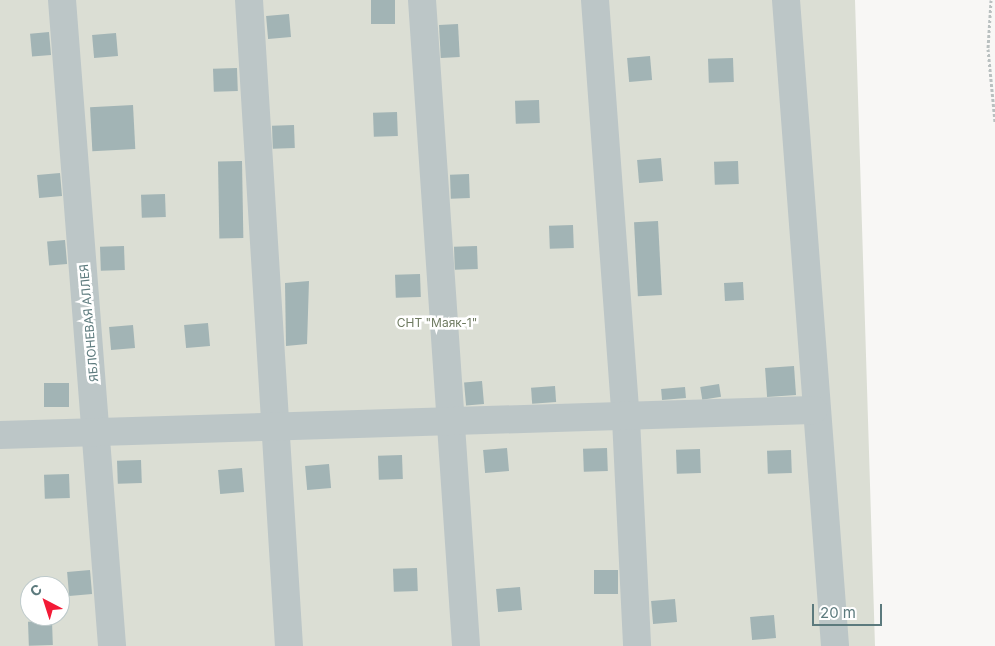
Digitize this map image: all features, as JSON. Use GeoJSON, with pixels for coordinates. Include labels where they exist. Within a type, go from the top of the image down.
{"type":"FeatureCollection","features":[{"type":"Feature","properties":{"kind":"lane","name":"ЯБЛОНЕВАЯ АЛЛЕЯ"},"geometry":{"type":"LineString","coordinates":[[62,0],[99,435],[112,646]]}},
{"type":"Feature","properties":{"kind":"lane"},"geometry":{"type":"LineString","coordinates":[[249,0],[279,428],[289,646]]}},
{"type":"Feature","properties":{"kind":"lane"},"geometry":{"type":"LineString","coordinates":[[422,0],[453,424],[466,646]]}},
{"type":"Feature","properties":{"kind":"lane"},"geometry":{"type":"LineString","coordinates":[[595,0],[626,419],[637,646]]}},
{"type":"Feature","properties":{"kind":"lane"},"geometry":{"type":"LineString","coordinates":[[786,0],[814,410],[835,646]]}},
{"type":"Feature","properties":{"kind":"lane"},"geometry":{"type":"LineString","coordinates":[[0,435],[99,435],[279,428],[626,419],[814,410]]}},
{"type":"Feature","properties":{"kind":"path"},"geometry":{"type":"LineString","coordinates":[[991,0],[988,49],[995,122]]}},
{"type":"Feature","properties":{"kind":"green space","name":"СНТ \"Маяк-1\""},"geometry":{"type":"Polygon","coordinates":[[[0,0],[855,0],[875,646],[0,646],[0,0]]]}},
{"type":"Feature","properties":{"kind":"building"},"geometry":{"type":"Polygon","coordinates":[[[371,0],[395,0],[395,24],[371,24],[371,0]]]}},
{"type":"Feature","properties":{"kind":"building"},"geometry":{"type":"Polygon","coordinates":[[[289,14],[291,37],[268,39],[266,16],[289,14]]]}},
{"type":"Feature","properties":{"kind":"building"},"geometry":{"type":"Polygon","coordinates":[[[458,24],[460,57],[441,58],[439,25],[458,24]]]}},
{"type":"Feature","properties":{"kind":"building"},"geometry":{"type":"Polygon","coordinates":[[[49,32],[51,55],[32,57],[30,34],[49,32]]]}},
{"type":"Feature","properties":{"kind":"building"},"geometry":{"type":"Polygon","coordinates":[[[116,33],[118,56],[94,58],[92,35],[116,33]]]}},
{"type":"Feature","properties":{"kind":"building"},"geometry":{"type":"Polygon","coordinates":[[[650,56],[652,80],[629,82],[627,58],[650,56]]]}},
{"type":"Feature","properties":{"kind":"building"},"geometry":{"type":"Polygon","coordinates":[[[733,58],[734,82],[709,83],[708,59],[733,58]]]}},
{"type":"Feature","properties":{"kind":"building"},"geometry":{"type":"Polygon","coordinates":[[[237,68],[238,91],[214,92],[213,69],[237,68]]]}},
{"type":"Feature","properties":{"kind":"building"},"geometry":{"type":"Polygon","coordinates":[[[539,100],[540,123],[516,124],[515,101],[539,100]]]}},
{"type":"Feature","properties":{"kind":"building"},"geometry":{"type":"Polygon","coordinates":[[[133,105],[135,149],[92,151],[90,107],[133,105]]]}},
{"type":"Feature","properties":{"kind":"building"},"geometry":{"type":"Polygon","coordinates":[[[397,112],[398,136],[374,137],[373,113],[397,112]]]}},
{"type":"Feature","properties":{"kind":"building"},"geometry":{"type":"Polygon","coordinates":[[[294,125],[295,148],[273,149],[272,126],[294,125]]]}},
{"type":"Feature","properties":{"kind":"building"},"geometry":{"type":"Polygon","coordinates":[[[661,158],[663,181],[639,183],[637,160],[661,158]]]}},
{"type":"Feature","properties":{"kind":"building"},"geometry":{"type":"Polygon","coordinates":[[[218,161],[242,161],[243,238],[219,238],[218,161]]]}},
{"type":"Feature","properties":{"kind":"building"},"geometry":{"type":"Polygon","coordinates":[[[738,161],[739,184],[715,185],[714,162],[738,161]]]}},
{"type":"Feature","properties":{"kind":"building"},"geometry":{"type":"Polygon","coordinates":[[[60,173],[62,196],[39,198],[37,175],[60,173]]]}},
{"type":"Feature","properties":{"kind":"building"},"geometry":{"type":"Polygon","coordinates":[[[469,174],[470,198],[451,199],[450,175],[469,174]]]}},
{"type":"Feature","properties":{"kind":"building"},"geometry":{"type":"Polygon","coordinates":[[[165,194],[166,217],[142,218],[141,195],[165,194]]]}},
{"type":"Feature","properties":{"kind":"building"},"geometry":{"type":"Polygon","coordinates":[[[658,221],[662,295],[638,296],[634,222],[658,221]]]}},
{"type":"Feature","properties":{"kind":"building"},"geometry":{"type":"Polygon","coordinates":[[[573,225],[574,248],[550,249],[549,226],[573,225]]]}},
{"type":"Feature","properties":{"kind":"building"},"geometry":{"type":"Polygon","coordinates":[[[65,240],[67,264],[49,265],[47,242],[65,240]]]}},
{"type":"Feature","properties":{"kind":"building"},"geometry":{"type":"Polygon","coordinates":[[[124,246],[125,270],[101,271],[100,247],[124,246]]]}},
{"type":"Feature","properties":{"kind":"building"},"geometry":{"type":"Polygon","coordinates":[[[477,246],[478,269],[455,270],[454,247],[477,246]]]}},
{"type":"Feature","properties":{"kind":"building"},"geometry":{"type":"Polygon","coordinates":[[[420,274],[421,297],[396,298],[395,275],[420,274]]]}},
{"type":"Feature","properties":{"kind":"building"},"geometry":{"type":"Polygon","coordinates":[[[309,281],[307,344],[286,346],[285,283],[309,281]]]}},
{"type":"Feature","properties":{"kind":"building"},"geometry":{"type":"Polygon","coordinates":[[[743,282],[744,300],[725,301],[724,283],[743,282]]]}},
{"type":"Feature","properties":{"kind":"building"},"geometry":{"type":"Polygon","coordinates":[[[208,323],[210,346],[186,348],[184,325],[208,323]]]}},
{"type":"Feature","properties":{"kind":"building"},"geometry":{"type":"Polygon","coordinates":[[[133,325],[135,348],[111,350],[109,327],[133,325]]]}},
{"type":"Feature","properties":{"kind":"building"},"geometry":{"type":"Polygon","coordinates":[[[794,366],[796,395],[767,397],[765,368],[794,366]]]}},
{"type":"Feature","properties":{"kind":"building"},"geometry":{"type":"Polygon","coordinates":[[[482,381],[484,404],[466,405],[464,383],[482,381]]]}},
{"type":"Feature","properties":{"kind":"building"},"geometry":{"type":"Polygon","coordinates":[[[44,383],[69,383],[69,407],[44,407],[44,383]]]}},
{"type":"Feature","properties":{"kind":"building"},"geometry":{"type":"Polygon","coordinates":[[[719,384],[721,397],[702,400],[700,387],[719,384]]]}},
{"type":"Feature","properties":{"kind":"building"},"geometry":{"type":"Polygon","coordinates":[[[555,386],[556,402],[532,404],[531,388],[555,386]]]}},
{"type":"Feature","properties":{"kind":"building"},"geometry":{"type":"Polygon","coordinates":[[[685,387],[686,398],[662,400],[661,389],[685,387]]]}},
{"type":"Feature","properties":{"kind":"building"},"geometry":{"type":"Polygon","coordinates":[[[507,448],[509,471],[485,473],[483,450],[507,448]]]}},
{"type":"Feature","properties":{"kind":"building"},"geometry":{"type":"Polygon","coordinates":[[[607,448],[608,471],[584,472],[583,449],[607,448]]]}},
{"type":"Feature","properties":{"kind":"building"},"geometry":{"type":"Polygon","coordinates":[[[700,449],[701,473],[677,474],[676,450],[700,449]]]}},
{"type":"Feature","properties":{"kind":"building"},"geometry":{"type":"Polygon","coordinates":[[[791,450],[792,473],[768,474],[767,451],[791,450]]]}},
{"type":"Feature","properties":{"kind":"building"},"geometry":{"type":"Polygon","coordinates":[[[402,455],[403,479],[379,480],[378,456],[402,455]]]}},
{"type":"Feature","properties":{"kind":"building"},"geometry":{"type":"Polygon","coordinates":[[[141,460],[142,483],[118,484],[117,461],[141,460]]]}},
{"type":"Feature","properties":{"kind":"building"},"geometry":{"type":"Polygon","coordinates":[[[329,464],[331,488],[307,490],[305,466],[329,464]]]}},
{"type":"Feature","properties":{"kind":"building"},"geometry":{"type":"Polygon","coordinates":[[[242,468],[244,492],[220,494],[218,470],[242,468]]]}},
{"type":"Feature","properties":{"kind":"building"},"geometry":{"type":"Polygon","coordinates":[[[69,474],[70,498],[45,499],[44,475],[69,474]]]}},
{"type":"Feature","properties":{"kind":"building"},"geometry":{"type":"Polygon","coordinates":[[[417,568],[418,591],[394,592],[393,569],[417,568]]]}},
{"type":"Feature","properties":{"kind":"building"},"geometry":{"type":"Polygon","coordinates":[[[90,570],[92,594],[70,596],[70,576],[67,576],[67,572],[90,570]]]}},
{"type":"Feature","properties":{"kind":"building"},"geometry":{"type":"Polygon","coordinates":[[[594,570],[618,570],[618,594],[594,594],[594,570]]]}},
{"type":"Feature","properties":{"kind":"building"},"geometry":{"type":"Polygon","coordinates":[[[520,587],[522,610],[498,612],[496,589],[520,587]]]}},
{"type":"Feature","properties":{"kind":"building"},"geometry":{"type":"Polygon","coordinates":[[[675,599],[677,622],[653,624],[651,601],[675,599]]]}},
{"type":"Feature","properties":{"kind":"building"},"geometry":{"type":"Polygon","coordinates":[[[774,615],[776,638],[752,640],[750,617],[774,615]]]}},
{"type":"Feature","properties":{"kind":"building"},"geometry":{"type":"Polygon","coordinates":[[[28,626],[52,626],[53,645],[29,646],[28,626]]]}}]}
